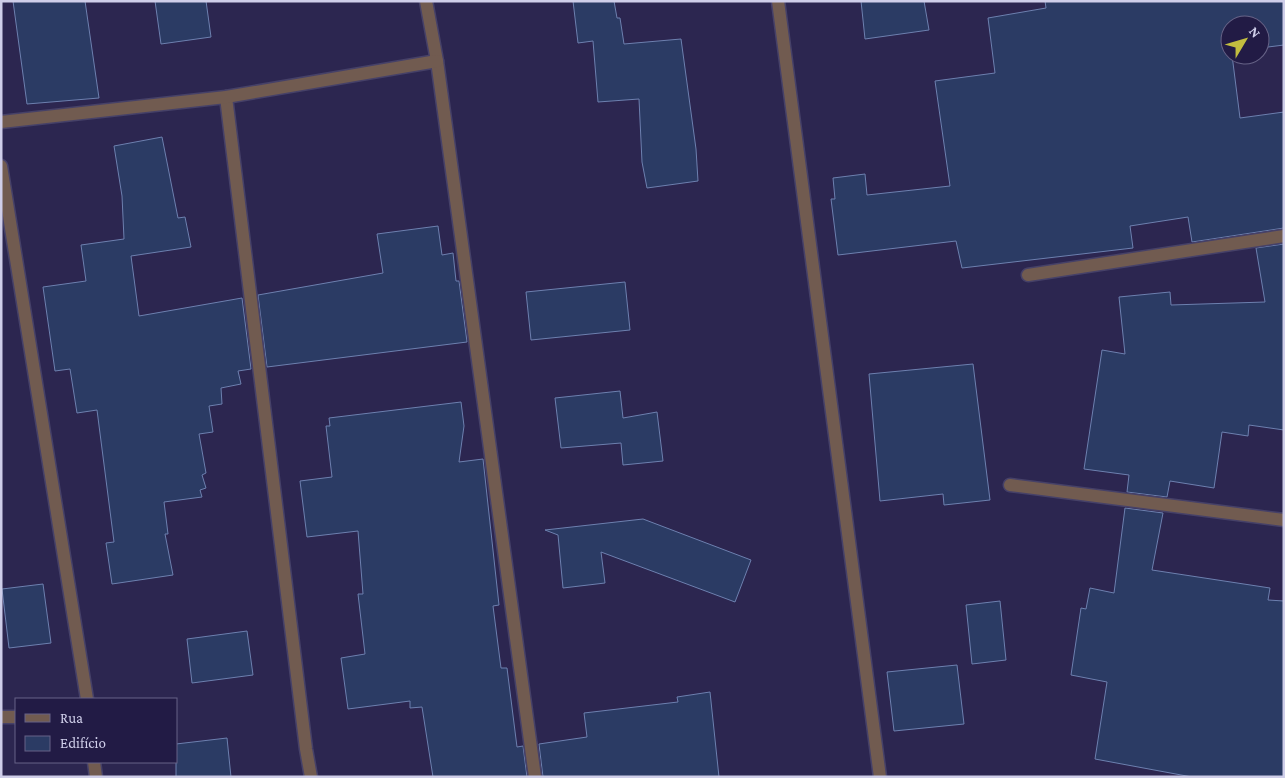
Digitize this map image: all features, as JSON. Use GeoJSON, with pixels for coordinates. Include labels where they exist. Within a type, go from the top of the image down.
{"type":"FeatureCollection","features":[{"type":"Feature","properties":{"kind":"street"},"geometry":{"type":"LineString","coordinates":[[426,1],[437,61],[535,777]]}},
{"type":"Feature","properties":{"kind":"street"},"geometry":{"type":"LineString","coordinates":[[778,1],[880,777]]}},
{"type":"Feature","properties":{"kind":"street"},"geometry":{"type":"LineString","coordinates":[[1,122],[226,97],[437,61]]}},
{"type":"Feature","properties":{"kind":"street"},"geometry":{"type":"LineString","coordinates":[[226,97],[311,777]]}},
{"type":"Feature","properties":{"kind":"street"},"geometry":{"type":"LineString","coordinates":[[1,166],[87,698]]}},
{"type":"Feature","properties":{"kind":"street"},"geometry":{"type":"LineString","coordinates":[[1028,275],[1284,236]]}},
{"type":"Feature","properties":{"kind":"street"},"geometry":{"type":"LineString","coordinates":[[1010,485],[1284,520]]}},
{"type":"Feature","properties":{"kind":"street"},"geometry":{"type":"LineString","coordinates":[[1,717],[15,717]]}},
{"type":"Feature","properties":{"kind":"street"},"geometry":{"type":"LineString","coordinates":[[94,763],[96,777]]}},
{"type":"Feature","properties":{"kind":"building"},"geometry":{"type":"Polygon","coordinates":[[[13,1],[85,1],[99,98],[27,104],[13,1]]]}},
{"type":"Feature","properties":{"kind":"building"},"geometry":{"type":"Polygon","coordinates":[[[155,1],[206,1],[211,37],[161,44],[155,1]]]}},
{"type":"Feature","properties":{"kind":"building"},"geometry":{"type":"Polygon","coordinates":[[[573,1],[614,1],[617,18],[620,18],[624,44],[681,39],[696,149],[698,181],[647,188],[642,162],[639,99],[598,102],[593,41],[578,43],[573,1]]]}},
{"type":"Feature","properties":{"kind":"building"},"geometry":{"type":"Polygon","coordinates":[[[861,1],[924,1],[929,30],[865,39],[861,1]]]}},
{"type":"Feature","properties":{"kind":"building"},"geometry":{"type":"Polygon","coordinates":[[[1045,1],[1284,1],[1284,45],[1270,47],[1270,15],[1220,15],[1220,65],[1233,65],[1240,118],[1284,112],[1284,228],[1192,242],[1188,217],[1130,226],[1133,248],[962,268],[956,241],[838,255],[831,199],[835,199],[833,178],[865,174],[867,195],[950,186],[935,81],[995,73],[988,18],[1046,8],[1045,1]]]}},
{"type":"Feature","properties":{"kind":"building"},"geometry":{"type":"Polygon","coordinates":[[[162,137],[178,218],[185,217],[191,247],[131,256],[139,316],[242,298],[251,369],[238,371],[241,384],[221,388],[222,404],[209,406],[213,432],[199,434],[206,473],[202,475],[206,488],[200,490],[202,497],[164,502],[168,534],[165,534],[173,575],[112,584],[106,543],[114,542],[97,410],[77,413],[70,369],[55,371],[43,287],[86,281],[81,245],[124,239],[122,196],[114,146],[162,137]]]}},
{"type":"Feature","properties":{"kind":"building"},"geometry":{"type":"Polygon","coordinates":[[[438,226],[442,255],[453,253],[456,281],[459,281],[467,342],[267,367],[258,295],[383,273],[377,234],[438,226]]]}},
{"type":"Feature","properties":{"kind":"building"},"geometry":{"type":"Polygon","coordinates":[[[1284,244],[1284,430],[1249,425],[1248,436],[1222,432],[1214,488],[1170,481],[1167,497],[1127,492],[1129,475],[1084,469],[1102,350],[1125,354],[1119,297],[1170,292],[1171,305],[1265,302],[1256,248],[1284,244]]]}},
{"type":"Feature","properties":{"kind":"building"},"geometry":{"type":"Polygon","coordinates":[[[625,282],[630,330],[531,340],[526,292],[625,282]]]}},
{"type":"Feature","properties":{"kind":"building"},"geometry":{"type":"Polygon","coordinates":[[[973,364],[990,500],[944,505],[943,494],[880,501],[869,374],[973,364]]]}},
{"type":"Feature","properties":{"kind":"building"},"geometry":{"type":"Polygon","coordinates":[[[620,391],[623,418],[657,412],[663,461],[623,465],[621,443],[561,448],[555,398],[620,391]]]}},
{"type":"Feature","properties":{"kind":"building"},"geometry":{"type":"Polygon","coordinates":[[[461,402],[464,426],[459,462],[483,459],[499,605],[493,606],[501,668],[507,668],[517,747],[523,746],[527,777],[433,777],[422,707],[410,708],[410,701],[348,709],[341,658],[365,654],[358,594],[363,594],[358,531],[307,537],[300,481],[332,477],[326,426],[330,426],[329,418],[461,402]]]}},
{"type":"Feature","properties":{"kind":"building"},"geometry":{"type":"Polygon","coordinates":[[[1125,508],[1163,513],[1152,570],[1270,588],[1268,600],[1284,601],[1284,777],[1192,777],[1095,759],[1107,682],[1071,675],[1081,608],[1086,609],[1090,588],[1114,593],[1125,508]]]}},
{"type":"Feature","properties":{"kind":"building"},"geometry":{"type":"Polygon","coordinates":[[[643,519],[751,560],[735,602],[601,552],[605,583],[563,588],[558,535],[545,530],[643,519]]]}},
{"type":"Feature","properties":{"kind":"building"},"geometry":{"type":"Polygon","coordinates":[[[43,584],[51,643],[9,648],[2,589],[43,584]]]}},
{"type":"Feature","properties":{"kind":"building"},"geometry":{"type":"Polygon","coordinates":[[[1000,601],[1006,660],[972,664],[966,605],[1000,601]]]}},
{"type":"Feature","properties":{"kind":"building"},"geometry":{"type":"Polygon","coordinates":[[[247,631],[253,675],[192,683],[187,639],[247,631]]]}},
{"type":"Feature","properties":{"kind":"building"},"geometry":{"type":"Polygon","coordinates":[[[957,665],[964,724],[894,731],[887,672],[957,665]]]}},
{"type":"Feature","properties":{"kind":"building"},"geometry":{"type":"Polygon","coordinates":[[[710,692],[719,777],[543,777],[539,744],[587,737],[584,713],[678,702],[677,697],[710,692]]]}},
{"type":"Feature","properties":{"kind":"building"},"geometry":{"type":"Polygon","coordinates":[[[227,738],[231,777],[176,777],[178,744],[227,738]]]}}]}
